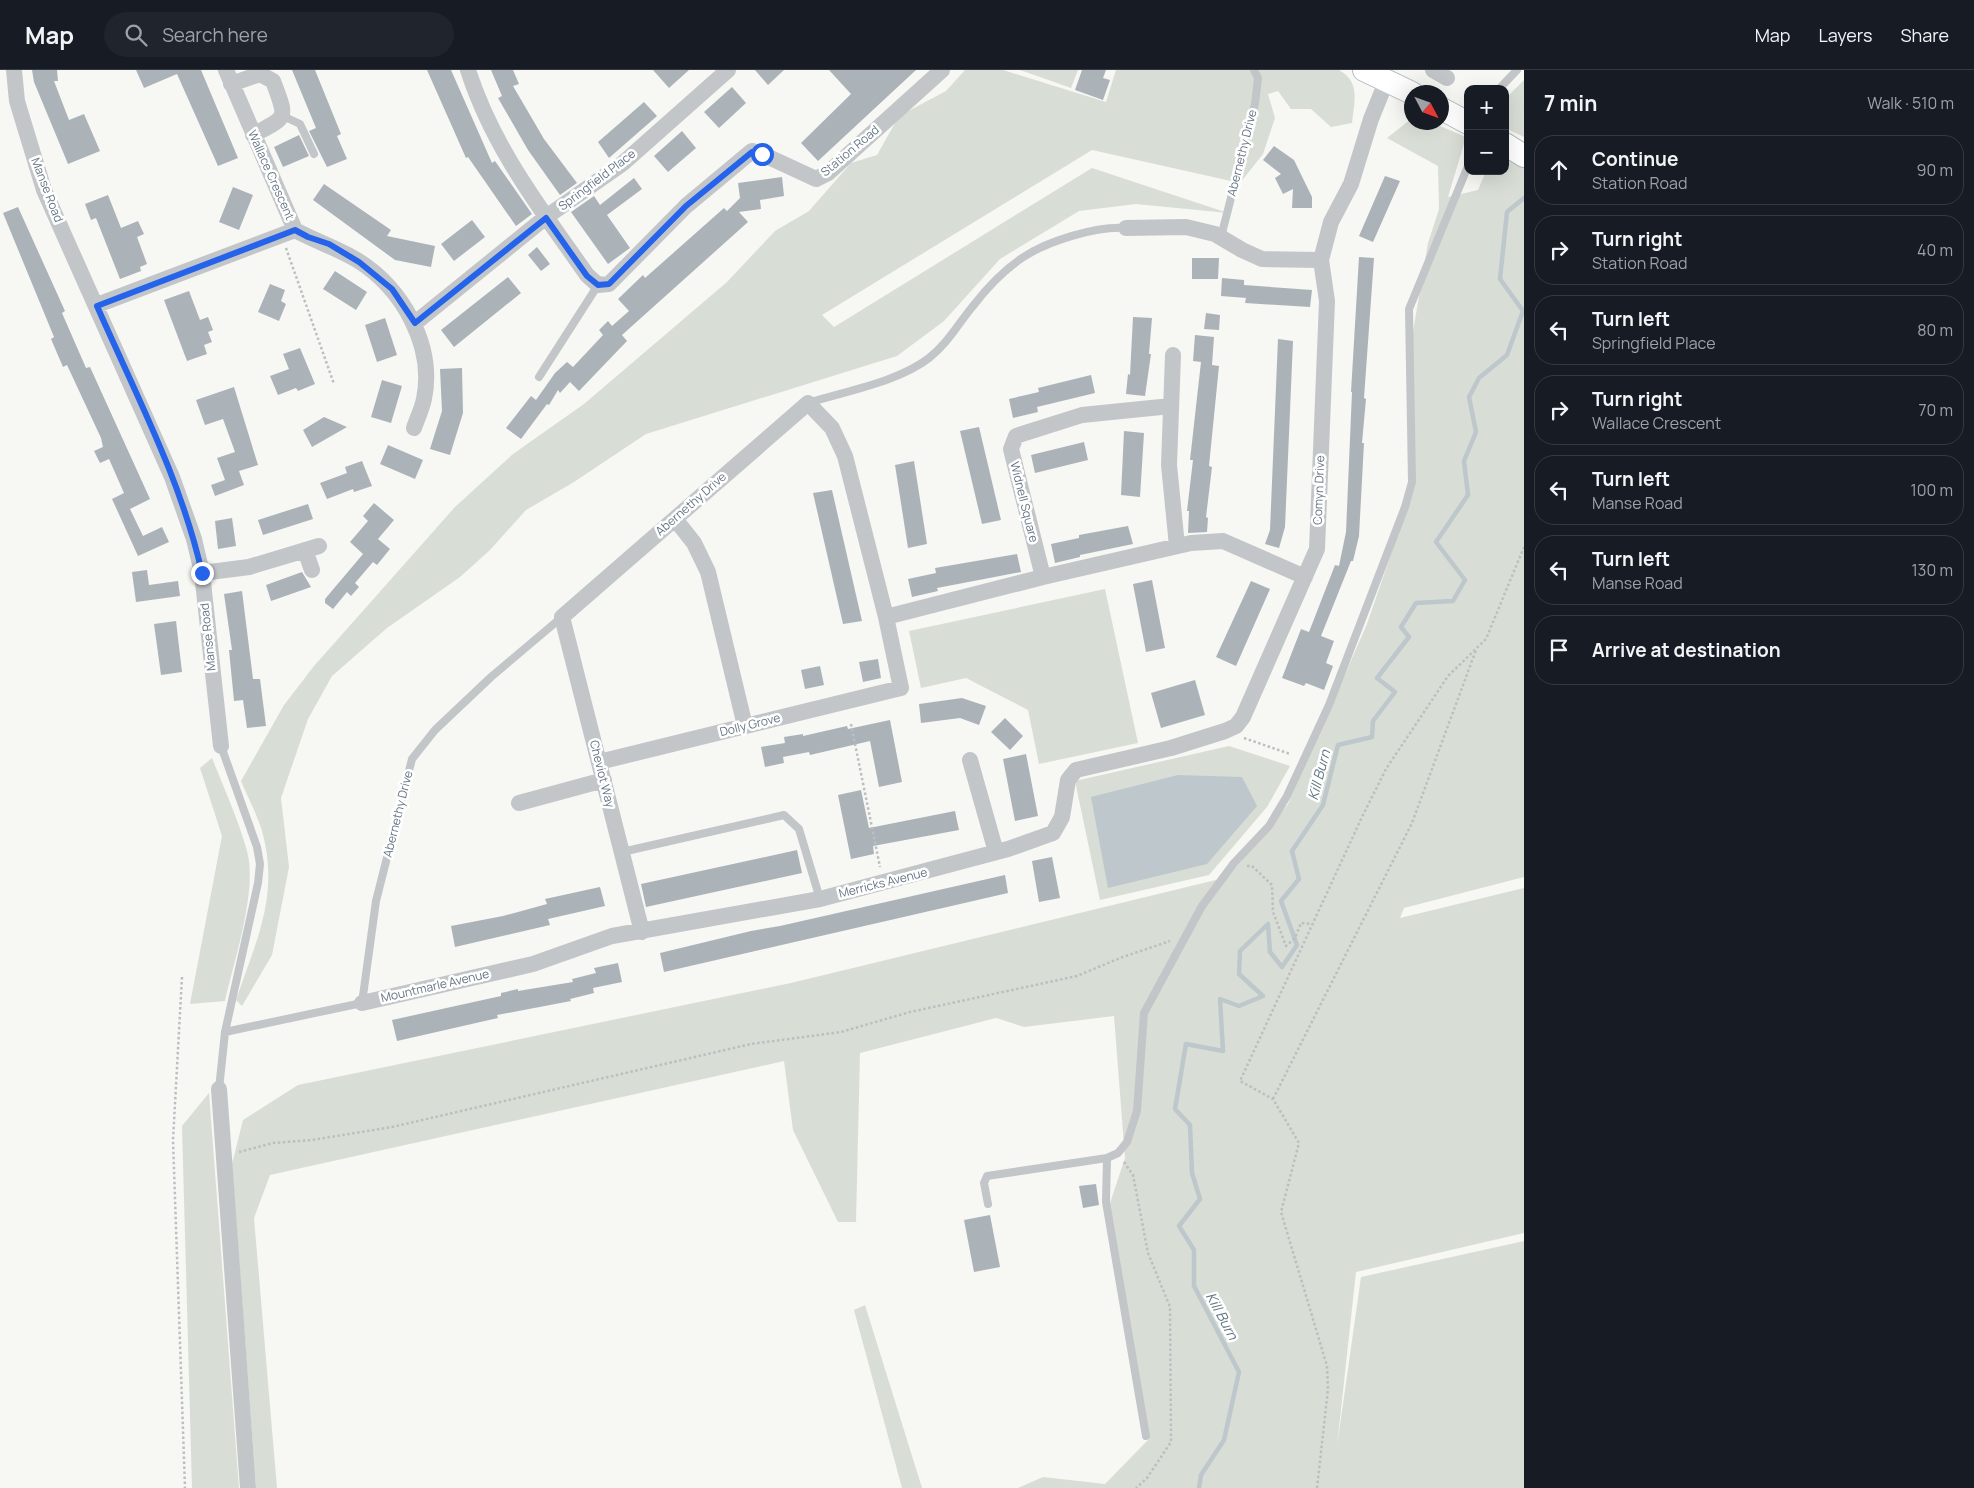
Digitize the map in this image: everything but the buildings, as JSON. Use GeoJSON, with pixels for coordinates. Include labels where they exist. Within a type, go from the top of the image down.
{"type":"FeatureCollection","features":[{"type":"Feature","properties":{"kind":"main road"},"geometry":{"type":"LineString","coordinates":[[1364,70],[1404,90]]}},
{"type":"Feature","properties":{"kind":"main road"},"geometry":{"type":"LineString","coordinates":[[1449,113],[1464,120]]}},
{"type":"Feature","properties":{"kind":"main road"},"geometry":{"type":"LineString","coordinates":[[1509,147],[1524,156]]}},
{"type":"Feature","properties":{"kind":"street","name":"Manse Road"},"geometry":{"type":"LineString","coordinates":[[14,70],[17,101],[44,190],[172,477],[194,539],[202,573],[221,746]]}},
{"type":"Feature","properties":{"kind":"street"},"geometry":{"type":"LineString","coordinates":[[468,70],[480,106],[503,152],[587,276],[598,285]]}},
{"type":"Feature","properties":{"kind":"street","name":"Station Road"},"geometry":{"type":"LineString","coordinates":[[598,285],[609,284],[686,206],[752,152],[762,154],[816,179],[828,173],[942,70]]}},
{"type":"Feature","properties":{"kind":"street","name":"Springfield Place"},"geometry":{"type":"LineString","coordinates":[[415,323],[546,218],[622,164],[722,72]]}},
{"type":"Feature","properties":{"kind":"street"},"geometry":{"type":"LineString","coordinates":[[228,77],[268,73],[273,81],[283,109],[283,116],[279,121],[253,135]]}},
{"type":"Feature","properties":{"kind":"street","name":"Wallace Crescent"},"geometry":{"type":"LineString","coordinates":[[228,77],[253,135],[288,232],[329,244],[359,262],[392,289],[415,323],[425,362],[424,398],[414,428]]}},
{"type":"Feature","properties":{"kind":"street","name":"Comyn Drive"},"geometry":{"type":"LineString","coordinates":[[1076,770],[1171,748],[1225,731],[1236,726],[1243,717],[1317,549],[1327,301],[1321,260],[1331,222],[1351,184],[1371,119],[1386,82]]}},
{"type":"Feature","properties":{"kind":"street","name":"Abernethy Drive"},"geometry":{"type":"LineString","coordinates":[[1126,228],[1186,226],[1221,237],[1242,250],[1262,259],[1321,260]]}},
{"type":"Feature","properties":{"kind":"street"},"geometry":{"type":"LineString","coordinates":[[97,306],[288,232]]}},
{"type":"Feature","properties":{"kind":"street"},"geometry":{"type":"LineString","coordinates":[[1173,355],[1169,465],[1177,546]]}},
{"type":"Feature","properties":{"kind":"street"},"geometry":{"type":"LineString","coordinates":[[808,403],[832,428],[845,456],[886,617],[1043,577],[1177,546],[1223,541],[1305,577]]}},
{"type":"Feature","properties":{"kind":"street","name":"Abernethy Drive"},"geometry":{"type":"LineString","coordinates":[[562,616],[808,403]]}},
{"type":"Feature","properties":{"kind":"street","name":"Widnell Square"},"geometry":{"type":"LineString","coordinates":[[1043,577],[1011,449],[1016,436],[1082,416],[1171,406]]}},
{"type":"Feature","properties":{"kind":"street"},"geometry":{"type":"LineString","coordinates":[[675,519],[694,543],[708,572],[745,726]]}},
{"type":"Feature","properties":{"kind":"street"},"geometry":{"type":"LineString","coordinates":[[202,573],[249,567],[312,548],[312,570]]}},
{"type":"Feature","properties":{"kind":"street","name":"Cheviot Way"},"geometry":{"type":"LineString","coordinates":[[562,616],[642,932]]}},
{"type":"Feature","properties":{"kind":"street","name":"Dolly Grove"},"geometry":{"type":"LineString","coordinates":[[599,762],[901,688],[886,617]]}},
{"type":"Feature","properties":{"kind":"street"},"geometry":{"type":"LineString","coordinates":[[970,760],[996,852]]}},
{"type":"Feature","properties":{"kind":"street","name":"Merricks Avenue"},"geometry":{"type":"LineString","coordinates":[[642,932],[820,899],[996,852],[1053,832],[1062,817],[1068,780],[1076,770]]}},
{"type":"Feature","properties":{"kind":"street"},"geometry":{"type":"LineString","coordinates":[[519,803],[604,780]]}},
{"type":"Feature","properties":{"kind":"street","name":"Mountmarle Avenue"},"geometry":{"type":"LineString","coordinates":[[362,1003],[533,964],[612,936],[642,932]]}},
{"type":"Feature","properties":{"kind":"street"},"geometry":{"type":"LineString","coordinates":[[219,1089],[248,1488]]}},
{"type":"Feature","properties":{"kind":"lane","name":"Abernethy Drive"},"geometry":{"type":"LineString","coordinates":[[1221,237],[1255,104],[1258,78],[1254,70]]}},
{"type":"Feature","properties":{"kind":"lane"},"geometry":{"type":"LineString","coordinates":[[1503,85],[1517,70]]}},
{"type":"Feature","properties":{"kind":"lane"},"geometry":{"type":"LineString","coordinates":[[283,116],[300,124],[314,154]]}},
{"type":"Feature","properties":{"kind":"lane"},"geometry":{"type":"LineString","coordinates":[[988,1204],[984,1183],[987,1176],[1107,1158],[1118,1153],[1127,1142],[1137,1111],[1144,1013],[1202,906],[1234,863],[1269,826],[1287,796],[1329,705],[1405,507],[1412,482],[1409,309],[1464,175]]}},
{"type":"Feature","properties":{"kind":"lane","name":"Abernethy Drive"},"geometry":{"type":"LineString","coordinates":[[808,403],[909,371],[929,358],[948,342],[978,300],[1022,258],[1064,239],[1107,227],[1126,228]]}},
{"type":"Feature","properties":{"kind":"lane"},"geometry":{"type":"LineString","coordinates":[[538,377],[598,285]]}},
{"type":"Feature","properties":{"kind":"lane","name":"Abernethy Drive"},"geometry":{"type":"LineString","coordinates":[[362,1003],[376,901],[412,760],[435,730],[562,616]]}},
{"type":"Feature","properties":{"kind":"lane","name":"Manse Road"},"geometry":{"type":"LineString","coordinates":[[219,1089],[225,1032],[258,883],[260,864],[252,833],[239,801],[221,746]]}},
{"type":"Feature","properties":{"kind":"lane"},"geometry":{"type":"LineString","coordinates":[[622,852],[784,815],[799,829],[820,899]]}},
{"type":"Feature","properties":{"kind":"lane","name":"Mountmarle Avenue"},"geometry":{"type":"LineString","coordinates":[[225,1032],[362,1003]]}},
{"type":"Feature","properties":{"kind":"lane"},"geometry":{"type":"LineString","coordinates":[[1107,1158],[1106,1202],[1146,1436]]}},
{"type":"Feature","properties":{"kind":"path"},"geometry":{"type":"LineString","coordinates":[[288,232],[334,384]]}},
{"type":"Feature","properties":{"kind":"path"},"geometry":{"type":"LineString","coordinates":[[1317,1488],[1328,1389],[1327,1366],[1282,1212],[1299,1143],[1273,1099],[1240,1081],[1386,769],[1448,676],[1486,639],[1524,547]]}},
{"type":"Feature","properties":{"kind":"path"},"geometry":{"type":"LineString","coordinates":[[1273,1099],[1412,823],[1476,649]]}},
{"type":"Feature","properties":{"kind":"path"},"geometry":{"type":"LineString","coordinates":[[852,724],[883,882]]}},
{"type":"Feature","properties":{"kind":"path"},"geometry":{"type":"LineString","coordinates":[[1225,731],[1290,754]]}},
{"type":"Feature","properties":{"kind":"path"},"geometry":{"type":"LineString","coordinates":[[1234,863],[1252,866],[1272,885],[1273,912],[1286,946],[1295,938],[1301,923],[1312,924]]}},
{"type":"Feature","properties":{"kind":"path"},"geometry":{"type":"LineString","coordinates":[[223,1156],[273,1142],[312,1140],[392,1127],[751,1044],[842,1032],[910,1012],[1077,976],[1120,958],[1186,936]]}},
{"type":"Feature","properties":{"kind":"path"},"geometry":{"type":"LineString","coordinates":[[182,977],[173,1140],[185,1488]]}},
{"type":"Feature","properties":{"kind":"path"},"geometry":{"type":"LineString","coordinates":[[1118,1153],[1133,1175],[1148,1253],[1170,1307],[1171,1442],[1147,1478],[1136,1488]]}},
{"type":"Feature","properties":{"kind":"shaded area"},"geometry":{"type":"Polygon","coordinates":[[[965,70],[1003,70],[1106,102],[1116,70],[1339,70],[1351,80],[1355,100],[1352,123],[1331,127],[1311,109],[1291,109],[1278,91],[1268,94],[1275,118],[1263,154],[1240,183],[1092,150],[822,315],[834,327],[1092,168],[1228,213],[1136,204],[1079,211],[1000,259],[944,321],[897,356],[646,434],[574,482],[526,510],[490,550],[460,577],[387,628],[332,676],[308,719],[281,798],[289,867],[272,955],[242,1006],[236,1000],[258,937],[267,897],[268,876],[267,854],[262,831],[241,781],[284,705],[314,666],[455,507],[513,454],[584,404],[727,282],[775,231],[809,211],[851,163],[877,155],[899,116],[946,91],[965,70]]]}},
{"type":"Feature","properties":{"kind":"shaded area"},"geometry":{"type":"Polygon","coordinates":[[[1020,70],[1078,70],[1071,88],[1020,70]]]}},
{"type":"Feature","properties":{"kind":"shaded area"},"geometry":{"type":"Polygon","coordinates":[[[1524,80],[1524,137],[1509,130],[1509,95],[1524,80]]]}},
{"type":"Feature","properties":{"kind":"shaded area"},"geometry":{"type":"Polygon","coordinates":[[[1404,125],[1404,130],[1449,130],[1464,136],[1464,144],[1448,197],[1478,190],[1484,175],[1509,175],[1509,157],[1524,165],[1524,877],[1404,908],[1400,918],[1524,888],[1524,1233],[1356,1272],[1337,1446],[1361,1277],[1524,1241],[1524,1488],[1018,1488],[1043,1477],[1105,1484],[1149,1439],[1109,1206],[1125,1158],[1114,1016],[1024,1027],[996,1018],[860,1053],[856,1222],[838,1222],[793,1130],[784,1061],[270,1175],[254,1218],[277,1488],[256,1488],[232,1164],[243,1120],[298,1085],[791,983],[1228,877],[1288,804],[1367,624],[1414,487],[1412,338],[1428,243],[1439,209],[1438,166],[1387,138],[1404,125]]]}},
{"type":"Feature","properties":{"kind":"shaded area"},"geometry":{"type":"Polygon","coordinates":[[[1105,589],[1138,743],[1039,764],[1028,710],[966,678],[921,688],[909,631],[1105,589]]]}},
{"type":"Feature","properties":{"kind":"shaded area"},"geometry":{"type":"Polygon","coordinates":[[[1229,746],[1290,766],[1267,807],[1209,875],[1100,900],[1075,781],[1229,746]]]}},
{"type":"Feature","properties":{"kind":"shaded area"},"geometry":{"type":"Polygon","coordinates":[[[212,758],[247,851],[250,867],[249,885],[244,926],[225,1001],[190,1004],[222,836],[200,768],[212,758]]]}},
{"type":"Feature","properties":{"kind":"shaded area"},"geometry":{"type":"Polygon","coordinates":[[[1178,775],[1242,777],[1257,806],[1207,864],[1108,888],[1091,797],[1178,775]]]}},
{"type":"Feature","properties":{"kind":"shaded area"},"geometry":{"type":"Polygon","coordinates":[[[209,1093],[239,1488],[192,1488],[182,1126],[209,1093]]]}},
{"type":"Feature","properties":{"kind":"shaded area"},"geometry":{"type":"Polygon","coordinates":[[[865,1305],[922,1488],[902,1488],[854,1310],[865,1305]]]}},
{"type":"Feature","properties":{"kind":"waterway","name":"Kill Burn"},"geometry":{"type":"LineString","coordinates":[[1199,1488],[1201,1475],[1224,1440],[1239,1372],[1194,1286],[1194,1250],[1179,1226],[1200,1199],[1192,1173],[1190,1125],[1175,1109],[1186,1044],[1223,1051],[1220,999],[1239,1006],[1263,996],[1239,974],[1240,951],[1268,924],[1270,952],[1282,967],[1297,945],[1281,901],[1299,879],[1292,851],[1323,805],[1338,745],[1372,737],[1373,721],[1395,692],[1377,678],[1409,637],[1401,627],[1416,603],[1453,601],[1465,580],[1436,542],[1468,495],[1464,461],[1476,432],[1469,397],[1479,378],[1507,355],[1523,311],[1500,279],[1507,212],[1524,198]]}},
{"type":"Feature","properties":{"kind":"route"},"geometry":{"type":"LineString","coordinates":[[202,573],[194,539],[172,477],[97,306],[295,230],[308,237],[329,244],[359,262],[392,289],[415,323],[546,218],[587,276],[598,285],[609,284],[686,206],[744,157],[752,152],[762,154]]}}]}
